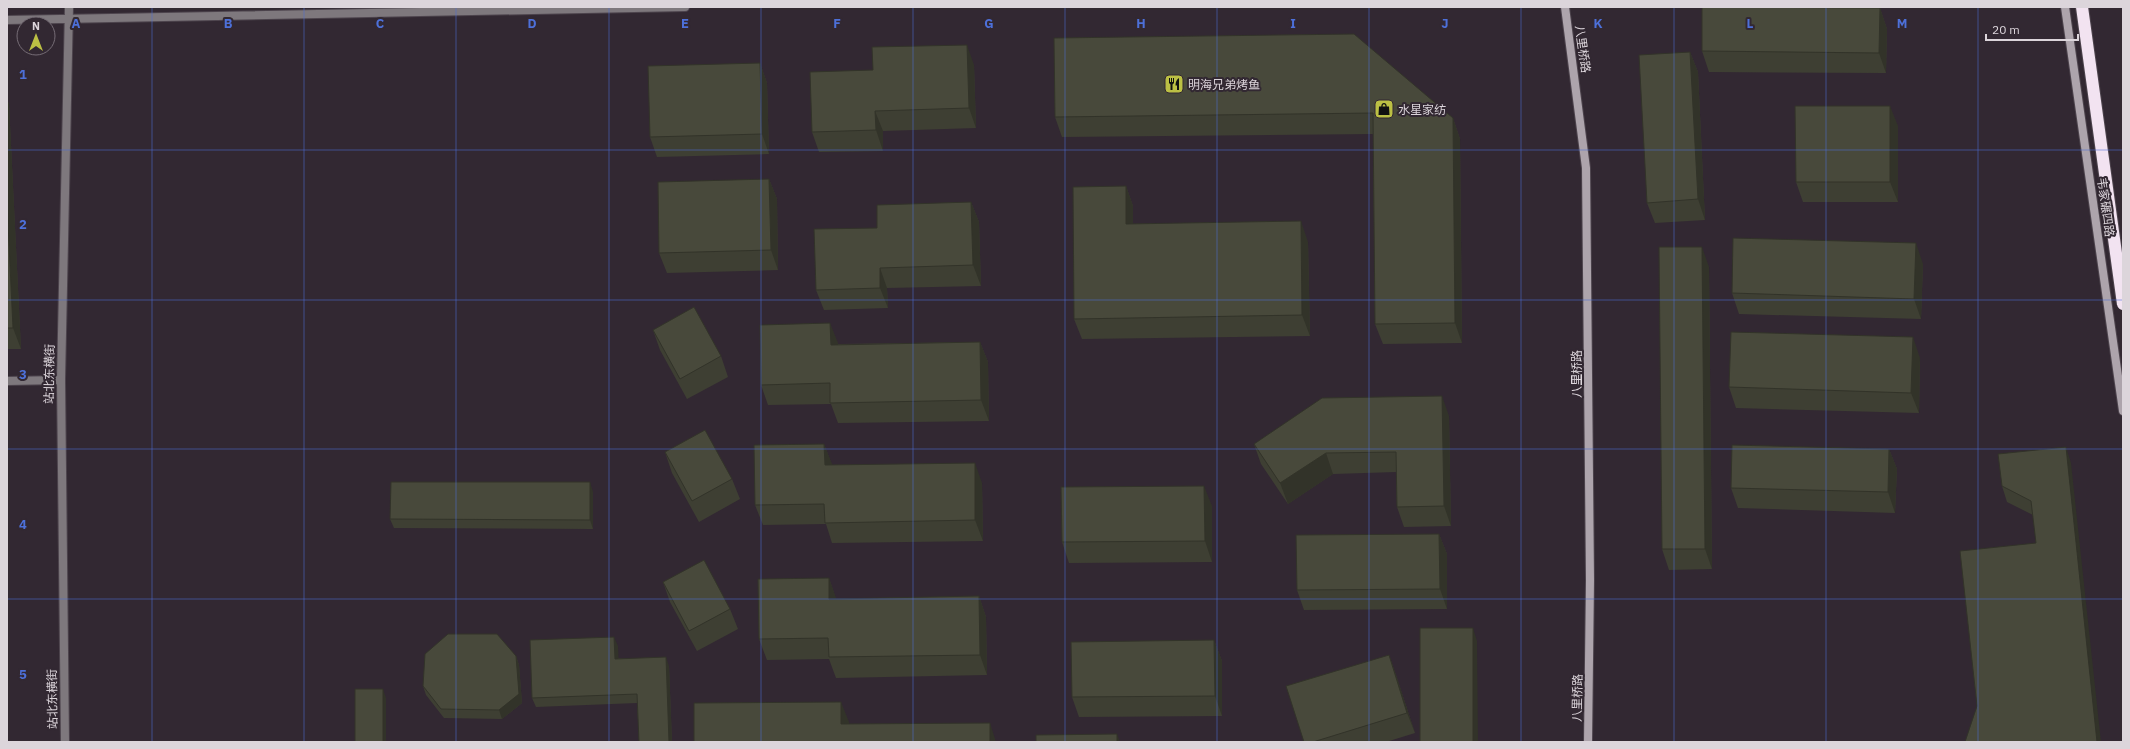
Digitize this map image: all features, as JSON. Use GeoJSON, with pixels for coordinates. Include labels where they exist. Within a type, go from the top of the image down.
{"type":"FeatureCollection","features":[{"type":"Feature","properties":{"kind":"highway"},"geometry":{"type":"LineString","coordinates":[[2082,7],[2123,304]]}},
{"type":"Feature","properties":{"kind":"street","name":"站北东横街"},"geometry":{"type":"LineString","coordinates":[[64,742],[61,380],[70,19],[69,7]]}},
{"type":"Feature","properties":{"kind":"street"},"geometry":{"type":"LineString","coordinates":[[7,20],[685,7]]}},
{"type":"Feature","properties":{"kind":"street","name":"八里桥路"},"geometry":{"type":"LineString","coordinates":[[1565,7],[1586,168],[1590,572],[1588,742]]}},
{"type":"Feature","properties":{"kind":"street","name":"韦家碾四路"},"geometry":{"type":"LineString","coordinates":[[2065,7],[2123,411]]}},
{"type":"Feature","properties":{"kind":"street"},"geometry":{"type":"LineString","coordinates":[[7,381],[61,380]]}},
{"type":"Feature","properties":{"kind":"building"},"geometry":{"type":"Polygon","coordinates":[[[1702,7],[1880,8],[1879,53],[1702,51],[1702,7]]]}},
{"type":"Feature","properties":{"kind":"building"},"geometry":{"type":"Polygon","coordinates":[[[1354,34],[1453,118],[1455,323],[1375,324],[1373,113],[1055,117],[1054,38],[1354,34]]]}},
{"type":"Feature","properties":{"kind":"building"},"geometry":{"type":"Polygon","coordinates":[[[967,45],[969,108],[875,111],[876,130],[812,132],[810,72],[873,70],[872,47],[967,45]]]}},
{"type":"Feature","properties":{"kind":"building"},"geometry":{"type":"Polygon","coordinates":[[[1690,52],[1698,199],[1647,203],[1639,55],[1690,52]]]}},
{"type":"Feature","properties":{"kind":"building"},"geometry":{"type":"Polygon","coordinates":[[[760,63],[762,134],[650,137],[648,66],[760,63]]]}},
{"type":"Feature","properties":{"kind":"building"},"geometry":{"type":"Polygon","coordinates":[[[1795,106],[1890,106],[1890,182],[1796,182],[1795,106]]]}},
{"type":"Feature","properties":{"kind":"building"},"geometry":{"type":"Polygon","coordinates":[[[769,179],[771,250],[659,253],[658,182],[769,179]]]}},
{"type":"Feature","properties":{"kind":"building"},"geometry":{"type":"Polygon","coordinates":[[[1126,186],[1126,224],[1301,221],[1302,315],[1074,319],[1073,187],[1126,186]]]}},
{"type":"Feature","properties":{"kind":"building"},"geometry":{"type":"Polygon","coordinates":[[[7,202],[13,328],[7,328],[7,202]]]}},
{"type":"Feature","properties":{"kind":"building"},"geometry":{"type":"Polygon","coordinates":[[[971,202],[973,265],[880,268],[880,288],[816,290],[814,229],[877,228],[877,205],[971,202]]]}},
{"type":"Feature","properties":{"kind":"building"},"geometry":{"type":"Polygon","coordinates":[[[1733,238],[1916,243],[1914,299],[1732,293],[1733,238]]]}},
{"type":"Feature","properties":{"kind":"building"},"geometry":{"type":"Polygon","coordinates":[[[1659,247],[1702,247],[1705,549],[1662,549],[1659,247]]]}},
{"type":"Feature","properties":{"kind":"building"},"geometry":{"type":"Polygon","coordinates":[[[694,307],[721,356],[680,379],[653,330],[694,307]]]}},
{"type":"Feature","properties":{"kind":"building"},"geometry":{"type":"Polygon","coordinates":[[[830,323],[831,345],[980,342],[981,400],[830,403],[830,383],[761,385],[760,325],[830,323]]]}},
{"type":"Feature","properties":{"kind":"building"},"geometry":{"type":"Polygon","coordinates":[[[1731,332],[1913,337],[1911,393],[1729,387],[1731,332]]]}},
{"type":"Feature","properties":{"kind":"building"},"geometry":{"type":"Polygon","coordinates":[[[1442,396],[1444,506],[1397,507],[1396,452],[1326,453],[1280,483],[1254,444],[1322,398],[1442,396]]]}},
{"type":"Feature","properties":{"kind":"building"},"geometry":{"type":"Polygon","coordinates":[[[705,430],[732,479],[692,501],[665,452],[705,430]]]}},
{"type":"Feature","properties":{"kind":"building"},"geometry":{"type":"Polygon","coordinates":[[[824,444],[825,465],[975,463],[975,520],[825,523],[824,504],[755,505],[754,445],[824,444]]]}},
{"type":"Feature","properties":{"kind":"building"},"geometry":{"type":"Polygon","coordinates":[[[1732,445],[1889,449],[1888,492],[1731,488],[1732,445]]]}},
{"type":"Feature","properties":{"kind":"building"},"geometry":{"type":"Polygon","coordinates":[[[2066,447],[2097,742],[1965,742],[1977,706],[1960,551],[2036,543],[2031,501],[2002,486],[1998,454],[2066,447]]]}},
{"type":"Feature","properties":{"kind":"building"},"geometry":{"type":"Polygon","coordinates":[[[391,482],[590,482],[590,520],[390,519],[391,482]]]}},
{"type":"Feature","properties":{"kind":"building"},"geometry":{"type":"Polygon","coordinates":[[[1204,486],[1205,541],[1062,542],[1061,487],[1204,486]]]}},
{"type":"Feature","properties":{"kind":"building"},"geometry":{"type":"Polygon","coordinates":[[[1439,534],[1440,589],[1297,590],[1296,535],[1439,534]]]}},
{"type":"Feature","properties":{"kind":"building"},"geometry":{"type":"Polygon","coordinates":[[[704,560],[730,609],[689,631],[663,582],[704,560]]]}},
{"type":"Feature","properties":{"kind":"building"},"geometry":{"type":"Polygon","coordinates":[[[829,578],[829,599],[979,596],[980,655],[829,657],[828,638],[759,639],[758,579],[829,578]]]}},
{"type":"Feature","properties":{"kind":"building"},"geometry":{"type":"Polygon","coordinates":[[[1420,628],[1473,628],[1473,742],[1420,742],[1420,628]]]}},
{"type":"Feature","properties":{"kind":"building"},"geometry":{"type":"Polygon","coordinates":[[[448,634],[497,634],[516,656],[519,694],[499,710],[441,709],[423,686],[425,654],[448,634]]]}},
{"type":"Feature","properties":{"kind":"building"},"geometry":{"type":"Polygon","coordinates":[[[614,637],[615,659],[666,657],[669,742],[639,742],[637,694],[532,698],[530,640],[614,637]]]}},
{"type":"Feature","properties":{"kind":"building"},"geometry":{"type":"Polygon","coordinates":[[[1214,640],[1215,696],[1072,697],[1071,642],[1214,640]]]}},
{"type":"Feature","properties":{"kind":"building"},"geometry":{"type":"Polygon","coordinates":[[[1389,655],[1407,713],[1313,742],[1304,742],[1286,686],[1389,655]]]}},
{"type":"Feature","properties":{"kind":"building"},"geometry":{"type":"Polygon","coordinates":[[[355,689],[383,689],[383,742],[355,742],[355,689]]]}},
{"type":"Feature","properties":{"kind":"building"},"geometry":{"type":"Polygon","coordinates":[[[841,702],[841,724],[990,723],[990,742],[694,742],[694,703],[841,702]]]}},
{"type":"Feature","properties":{"kind":"building"},"geometry":{"type":"Polygon","coordinates":[[[1117,734],[1117,742],[1036,742],[1036,735],[1117,734]]]}},
{"type":"Feature","properties":{"kind":"place","name":"明海兄弟烤鱼"},"geometry":{"type":"Point","coordinates":[1174,84]}},
{"type":"Feature","properties":{"kind":"place","name":"水星家纺"},"geometry":{"type":"Point","coordinates":[1384,109]}}]}
